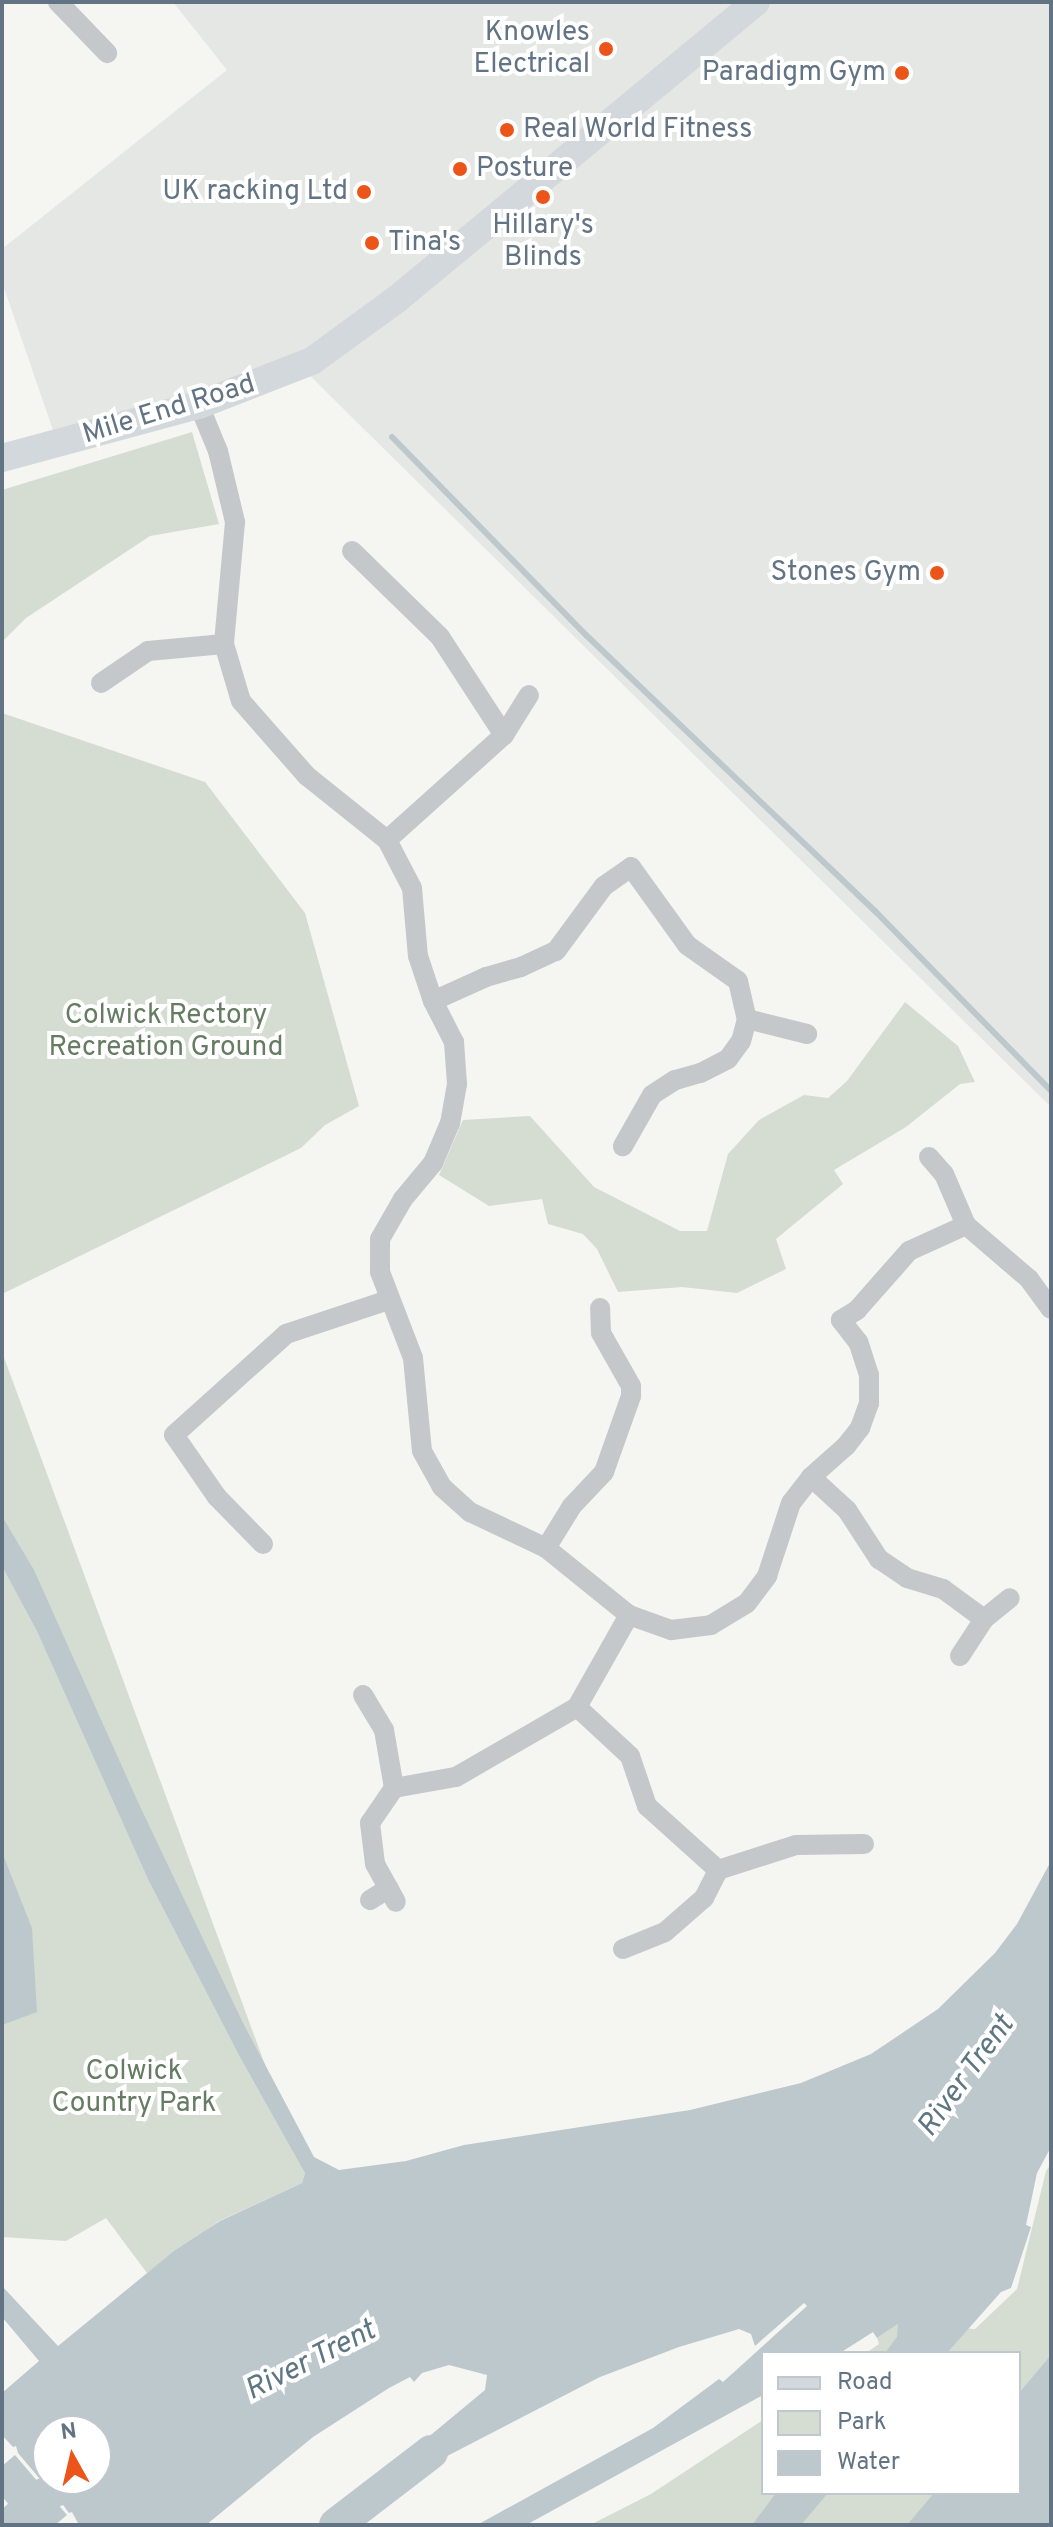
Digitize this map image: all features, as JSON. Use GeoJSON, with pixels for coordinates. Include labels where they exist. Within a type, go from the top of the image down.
{"type":"FeatureCollection","features":[{"type":"Feature","properties":{"kind":"street"},"geometry":{"type":"LineString","coordinates":[[58,2],[107,53]]}},
{"type":"Feature","properties":{"kind":"street","name":"Mile End Road"},"geometry":{"type":"LineString","coordinates":[[2,458],[199,405],[312,361],[397,299],[756,2]]}},
{"type":"Feature","properties":{"kind":"street"},"geometry":{"type":"LineString","coordinates":[[199,405],[222,466],[235,522],[224,644],[241,701],[307,776],[387,840],[412,888],[418,956],[433,1001],[454,1042],[457,1084],[450,1123],[433,1163],[403,1199],[380,1239],[380,1272],[388,1300],[413,1358],[422,1451],[442,1487],[470,1512],[546,1548],[629,1615],[671,1630],[711,1625],[747,1603],[767,1576],[791,1503],[811,1477],[846,1446],[860,1428],[869,1403],[869,1375],[861,1353],[841,1320],[857,1310],[909,1251],[966,1225]]}},
{"type":"Feature","properties":{"kind":"street"},"geometry":{"type":"LineString","coordinates":[[352,551],[440,637],[504,735]]}},
{"type":"Feature","properties":{"kind":"street"},"geometry":{"type":"LineString","coordinates":[[101,683],[148,651],[224,644]]}},
{"type":"Feature","properties":{"kind":"street"},"geometry":{"type":"LineString","coordinates":[[387,840],[504,735],[529,695]]}},
{"type":"Feature","properties":{"kind":"street"},"geometry":{"type":"LineString","coordinates":[[433,1001],[556,951],[604,886],[631,867],[687,945],[738,981],[747,1019],[741,1041],[728,1059],[700,1073],[675,1080],[652,1095],[623,1146]]}},
{"type":"Feature","properties":{"kind":"street"},"geometry":{"type":"LineString","coordinates":[[747,1019],[807,1034]]}},
{"type":"Feature","properties":{"kind":"street"},"geometry":{"type":"LineString","coordinates":[[929,1157],[944,1174],[966,1225],[1029,1279],[1051,1309]]}},
{"type":"Feature","properties":{"kind":"street"},"geometry":{"type":"LineString","coordinates":[[263,1544],[217,1497],[174,1435],[286,1334],[388,1300]]}},
{"type":"Feature","properties":{"kind":"street"},"geometry":{"type":"LineString","coordinates":[[546,1548],[572,1506],[604,1472],[631,1396],[631,1386],[601,1333],[600,1308]]}},
{"type":"Feature","properties":{"kind":"street"},"geometry":{"type":"LineString","coordinates":[[811,1477],[847,1510],[879,1559],[907,1578],[943,1589],[984,1619]]}},
{"type":"Feature","properties":{"kind":"street"},"geometry":{"type":"LineString","coordinates":[[960,1656],[984,1619],[1010,1598]]}},
{"type":"Feature","properties":{"kind":"street"},"geometry":{"type":"LineString","coordinates":[[394,1788],[456,1777],[577,1707],[589,1680],[611,1652],[629,1615]]}},
{"type":"Feature","properties":{"kind":"street"},"geometry":{"type":"LineString","coordinates":[[363,1695],[384,1730],[394,1788],[370,1823],[375,1864],[392,1895],[370,1900]]}},
{"type":"Feature","properties":{"kind":"street"},"geometry":{"type":"LineString","coordinates":[[577,1707],[630,1756],[647,1806],[718,1870]]}},
{"type":"Feature","properties":{"kind":"street"},"geometry":{"type":"LineString","coordinates":[[636,1951],[665,1932],[704,1898],[718,1870],[796,1845],[864,1844]]}},
{"type":"Feature","properties":{"kind":"shaded area"},"geometry":{"type":"Polygon","coordinates":[[[173,2],[1051,2],[1051,1107],[293,359],[179,398],[54,433],[2,282],[2,249],[227,70],[173,2]]]}},
{"type":"Feature","properties":{"kind":"green space"},"geometry":{"type":"Polygon","coordinates":[[[192,432],[219,524],[150,536],[26,618],[2,642],[2,490],[192,432]]]}},
{"type":"Feature","properties":{"kind":"green space","name":"Colwick Rectory Recreation Ground"},"geometry":{"type":"Polygon","coordinates":[[[2,713],[205,782],[305,913],[359,1106],[325,1125],[301,1148],[2,1294],[2,713]]]}},
{"type":"Feature","properties":{"kind":"green space"},"geometry":{"type":"Polygon","coordinates":[[[905,1002],[958,1046],[975,1082],[960,1084],[906,1127],[834,1170],[843,1184],[776,1239],[786,1269],[737,1293],[682,1287],[618,1292],[597,1249],[583,1234],[548,1224],[542,1199],[489,1206],[439,1175],[463,1120],[530,1116],[594,1187],[680,1231],[707,1231],[728,1154],[759,1120],[804,1095],[828,1098],[847,1081],[905,1002]]]}},
{"type":"Feature","properties":{"kind":"green space","name":"Colwick Country Park"},"geometry":{"type":"Polygon","coordinates":[[[2,1352],[305,2173],[302,2183],[219,2221],[147,2273],[106,2218],[66,2241],[2,2237],[2,1352]]]}},
{"type":"Feature","properties":{"kind":"green space"},"geometry":{"type":"Polygon","coordinates":[[[1051,2164],[1051,2525],[590,2525],[651,2494],[761,2421],[761,2495],[1021,2495],[1021,2351],[869,2351],[879,2344],[877,2338],[898,2324],[975,2329],[1017,2289],[1046,2171],[1051,2164]]]}},
{"type":"Feature","properties":{"kind":"water"},"geometry":{"type":"Polygon","coordinates":[[[2,1516],[34,1570],[138,1802],[243,2023],[314,2157],[339,2170],[406,2161],[464,2145],[690,2110],[801,2083],[871,2054],[938,2009],[995,1953],[1017,1924],[1051,1861],[1051,2147],[1037,2173],[1026,2225],[1031,2227],[1011,2288],[1001,2292],[949,2351],[886,2351],[897,2337],[898,2324],[877,2338],[873,2332],[843,2351],[761,2351],[761,2396],[526,2525],[477,2525],[653,2428],[719,2379],[723,2382],[807,2306],[804,2303],[755,2346],[751,2334],[739,2329],[679,2347],[600,2377],[399,2481],[391,2477],[391,2468],[485,2390],[487,2375],[449,2365],[422,2373],[414,2382],[410,2377],[389,2388],[313,2437],[206,2525],[79,2525],[72,2512],[69,2513],[56,2495],[112,2495],[112,2415],[32,2415],[32,2470],[16,2446],[13,2447],[2,2435],[2,2393],[39,2361],[2,2317],[2,2286],[58,2346],[174,2251],[220,2221],[302,2183],[305,2173],[240,2057],[148,1879],[37,1631],[2,1566],[2,1516]]]}},
{"type":"Feature","properties":{"kind":"water"},"geometry":{"type":"Polygon","coordinates":[[[2,1852],[32,1928],[37,2012],[2,2025],[2,1852]]]}},
{"type":"Feature","properties":{"kind":"water"},"geometry":{"type":"Polygon","coordinates":[[[1051,2355],[1051,2525],[907,2525],[932,2495],[1021,2495],[1021,2391],[1051,2355]]]}},
{"type":"Feature","properties":{"kind":"water"},"geometry":{"type":"Polygon","coordinates":[[[15,2455],[32,2475],[32,2487],[9,2505],[2,2496],[2,2466],[15,2455]]]}},
{"type":"Feature","properties":{"kind":"water"},"geometry":{"type":"Polygon","coordinates":[[[32,2495],[50,2495],[67,2515],[55,2525],[27,2525],[14,2509],[32,2495]]]}},
{"type":"Feature","properties":{"kind":"water"},"geometry":{"type":"Polygon","coordinates":[[[774,2495],[826,2495],[801,2525],[752,2525],[774,2495]]]}},
{"type":"Feature","properties":{"kind":"waterway"},"geometry":{"type":"LineString","coordinates":[[392,437],[586,635],[876,912],[1051,1091]]}},
{"type":"Feature","properties":{"kind":"waterway","name":"River Trent"},"geometry":{"type":"LineString","coordinates":[[336,2525],[431,2452]]}},
{"type":"Feature","properties":{"kind":"waterway","name":"River Trent"},"geometry":{"type":"LineString","coordinates":[[10,2525],[44,2495]]}},
{"type":"Feature","properties":{"kind":"place","name":"Knowles Electrical"},"geometry":{"type":"Point","coordinates":[606,49]}},
{"type":"Feature","properties":{"kind":"place","name":"Paradigm Gym"},"geometry":{"type":"Point","coordinates":[902,73]}},
{"type":"Feature","properties":{"kind":"place","name":"Real World Fitness"},"geometry":{"type":"Point","coordinates":[507,130]}},
{"type":"Feature","properties":{"kind":"place","name":"Posture"},"geometry":{"type":"Point","coordinates":[460,169]}},
{"type":"Feature","properties":{"kind":"place","name":"UK racking Ltd"},"geometry":{"type":"Point","coordinates":[364,192]}},
{"type":"Feature","properties":{"kind":"place","name":"Hillary's Blinds"},"geometry":{"type":"Point","coordinates":[543,197]}},
{"type":"Feature","properties":{"kind":"place","name":"Tina's"},"geometry":{"type":"Point","coordinates":[372,243]}},
{"type":"Feature","properties":{"kind":"place","name":"Stones Gym"},"geometry":{"type":"Point","coordinates":[937,573]}}]}
